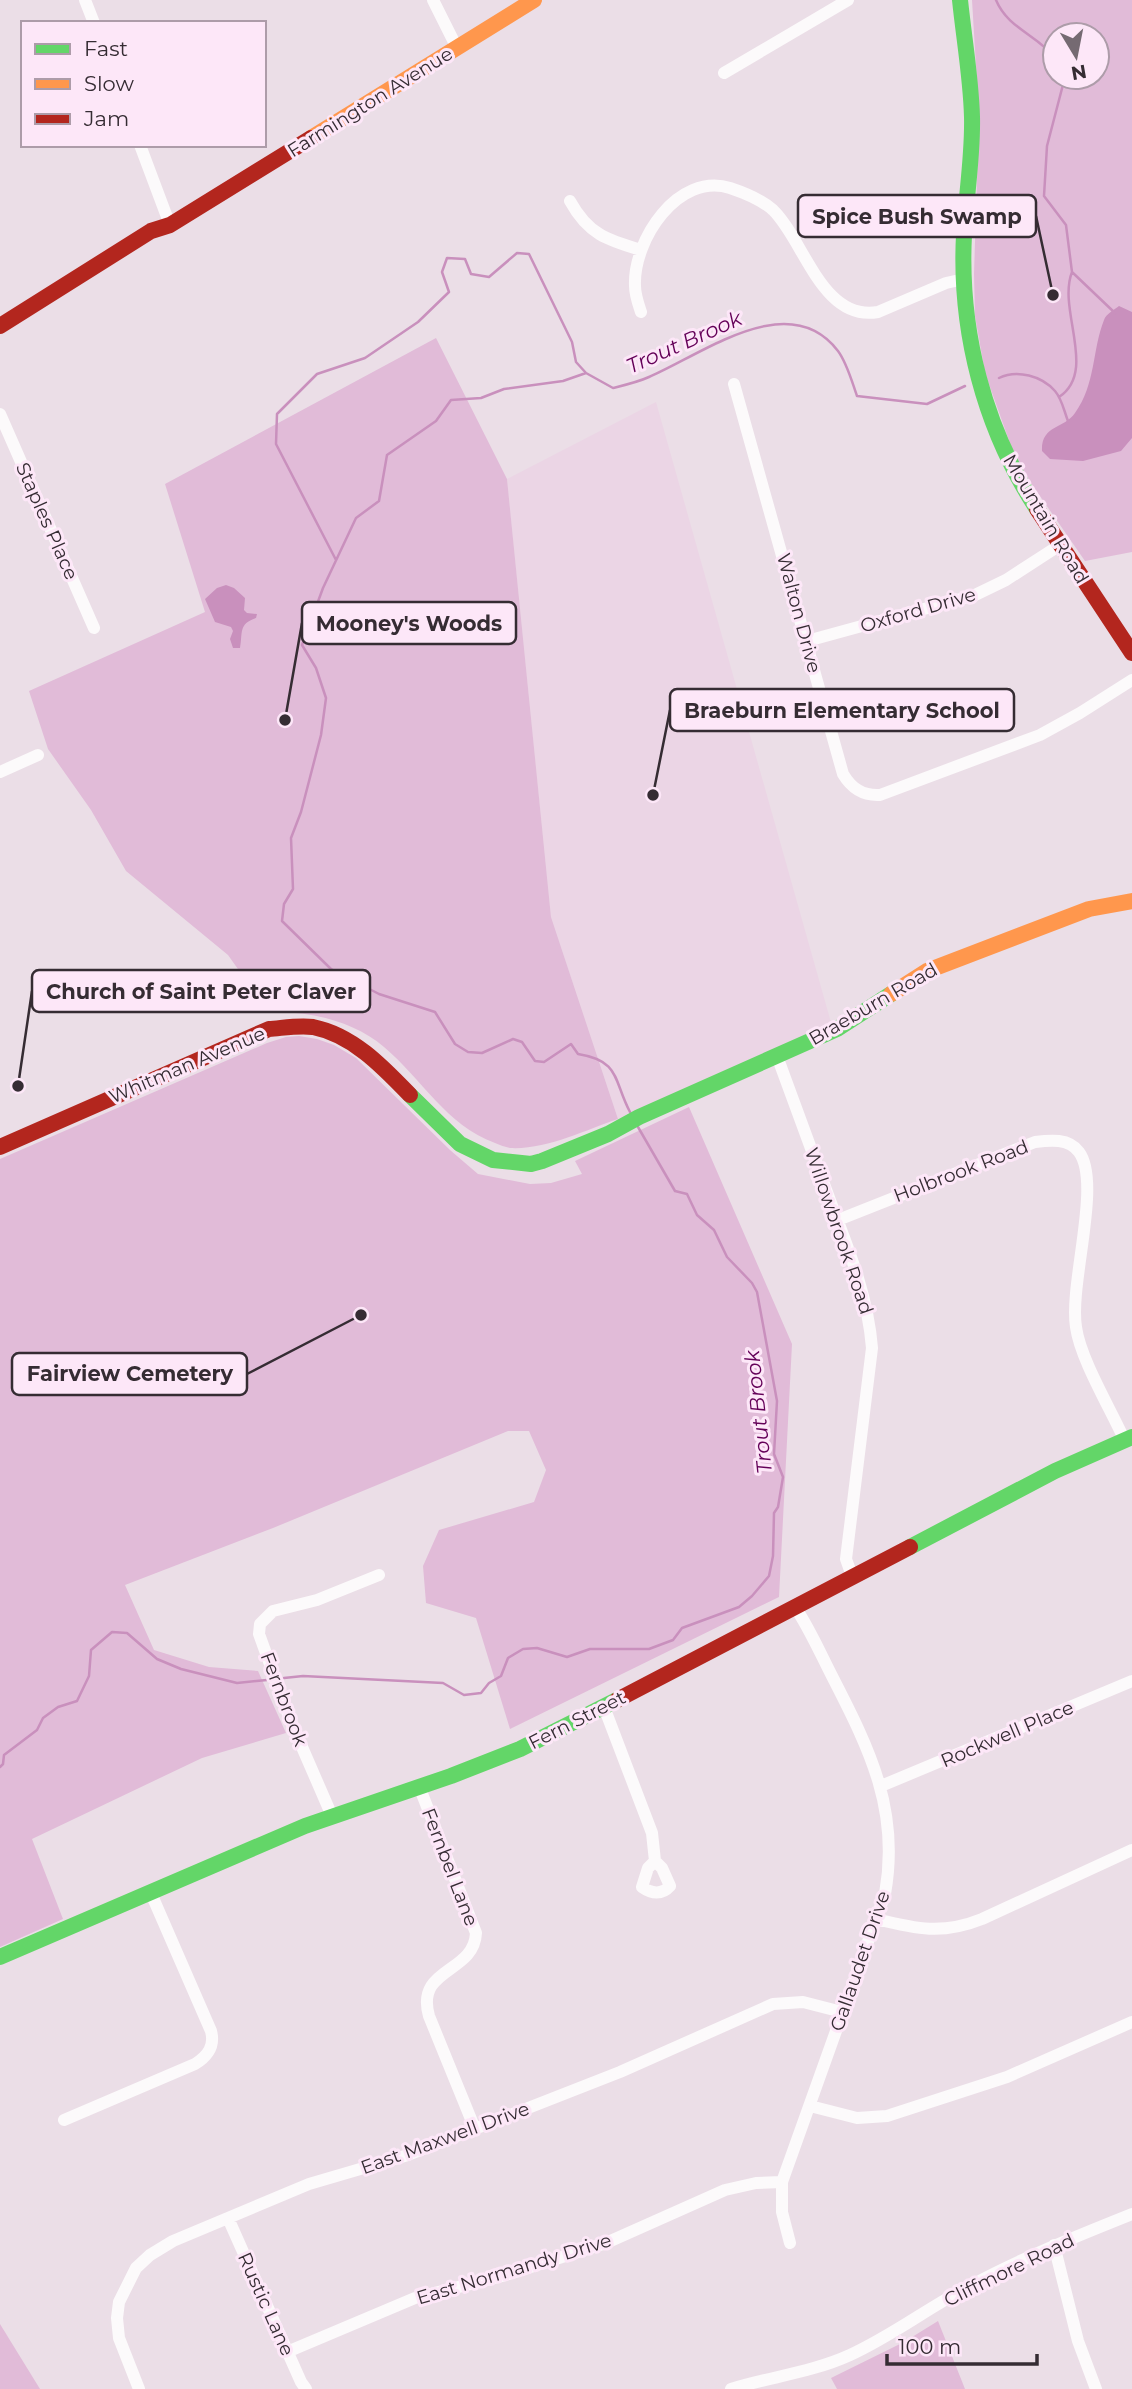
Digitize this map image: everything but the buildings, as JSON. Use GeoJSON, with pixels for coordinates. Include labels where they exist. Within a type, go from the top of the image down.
{"type":"FeatureCollection","features":[{"type":"Feature","properties":{"kind":"street"},"geometry":{"type":"LineString","coordinates":[[85,0],[93,21]]}},
{"type":"Feature","properties":{"kind":"street"},"geometry":{"type":"LineString","coordinates":[[433,0],[457,48]]}},
{"type":"Feature","properties":{"kind":"street","name":"Farmington Avenue"},"geometry":{"type":"LineString","coordinates":[[0,326],[151,231],[170,225],[534,0]]}},
{"type":"Feature","properties":{"kind":"street"},"geometry":{"type":"LineString","coordinates":[[724,73],[848,0]]}},
{"type":"Feature","properties":{"kind":"street","name":"Mountain Road"},"geometry":{"type":"LineString","coordinates":[[960,0],[972,118],[964,236],[964,279],[973,354],[996,433],[1023,487],[1132,653]]}},
{"type":"Feature","properties":{"kind":"street"},"geometry":{"type":"LineString","coordinates":[[141,147],[170,225]]}},
{"type":"Feature","properties":{"kind":"street"},"geometry":{"type":"LineString","coordinates":[[641,312],[634,283],[641,250],[653,225],[677,200],[693,191],[709,187],[728,187],[771,209],[783,222],[819,281],[832,295],[857,313],[878,312],[946,283],[964,279]]}},
{"type":"Feature","properties":{"kind":"street"},"geometry":{"type":"LineString","coordinates":[[570,201],[577,214],[596,233],[615,243],[641,250]]}},
{"type":"Feature","properties":{"kind":"street","name":"Farmington Avenue"},"geometry":{"type":"LineString","coordinates":[[0,337],[161,236],[170,225]]}},
{"type":"Feature","properties":{"kind":"street","name":"Walton Drive"},"geometry":{"type":"LineString","coordinates":[[734,384],[843,775],[854,789],[880,795],[1040,735],[1132,680]]}},
{"type":"Feature","properties":{"kind":"street","name":"Staples Place"},"geometry":{"type":"LineString","coordinates":[[0,414],[94,628]]}},
{"type":"Feature","properties":{"kind":"street","name":"Oxford Drive"},"geometry":{"type":"LineString","coordinates":[[807,641],[975,595],[1006,580],[1060,545]]}},
{"type":"Feature","properties":{"kind":"street"},"geometry":{"type":"LineString","coordinates":[[0,772],[38,755]]}},
{"type":"Feature","properties":{"kind":"street","name":"Braeburn Road"},"geometry":{"type":"LineString","coordinates":[[623,1128],[639,1117],[837,1030],[927,971],[1089,909],[1132,901]]}},
{"type":"Feature","properties":{"kind":"street","name":"Whitman Avenue"},"geometry":{"type":"LineString","coordinates":[[0,1147],[270,1029],[292,1025],[323,1029],[358,1045],[452,1139],[485,1158],[506,1163],[532,1164],[623,1128]]}},
{"type":"Feature","properties":{"kind":"street","name":"Willowbrook Road"},"geometry":{"type":"LineString","coordinates":[[777,1056],[866,1302],[872,1348],[846,1559],[852,1576]]}},
{"type":"Feature","properties":{"kind":"street","name":"Holbrook Road"},"geometry":{"type":"LineString","coordinates":[[838,1220],[1035,1142],[1061,1141],[1072,1146],[1080,1153],[1084,1162],[1087,1184],[1074,1295],[1075,1324],[1081,1347],[1128,1438]]}},
{"type":"Feature","properties":{"kind":"street","name":"Fern Street"},"geometry":{"type":"LineString","coordinates":[[0,1957],[150,1891],[332,1816],[520,1749],[1055,1471],[1128,1438]]}},
{"type":"Feature","properties":{"kind":"street","name":"Fernbrook"},"geometry":{"type":"LineString","coordinates":[[332,1816],[289,1717],[259,1634],[260,1624],[273,1611],[317,1600],[380,1575]]}},
{"type":"Feature","properties":{"kind":"street","name":"Gallaudet Drive"},"geometry":{"type":"LineString","coordinates":[[790,2243],[782,2212],[782,2182],[885,1894],[889,1864],[889,1829],[881,1786],[860,1730],[795,1607]]}},
{"type":"Feature","properties":{"kind":"street","name":"Rockwell Place"},"geometry":{"type":"LineString","coordinates":[[881,1786],[1132,1681]]}},
{"type":"Feature","properties":{"kind":"street"},"geometry":{"type":"LineString","coordinates":[[604,1707],[652,1833],[655,1861]]}},
{"type":"Feature","properties":{"kind":"street","name":"Fernbel Lane"},"geometry":{"type":"LineString","coordinates":[[419,1786],[476,1933],[471,1952],[433,1982],[427,1999],[429,2016],[475,2129]]}},
{"type":"Feature","properties":{"kind":"street"},"geometry":{"type":"LineString","coordinates":[[876,1919],[922,1930],[960,1927],[1132,1850]]}},
{"type":"Feature","properties":{"kind":"street"},"geometry":{"type":"LineString","coordinates":[[64,2120],[195,2064],[205,2057],[212,2045],[210,2026],[150,1891]]}},
{"type":"Feature","properties":{"kind":"street","name":"East Maxwell Drive"},"geometry":{"type":"LineString","coordinates":[[139,2389],[120,2338],[117,2318],[119,2302],[136,2268],[150,2255],[173,2241],[309,2184],[397,2159],[620,2072],[773,2004],[803,2002],[842,2012]]}},
{"type":"Feature","properties":{"kind":"street"},"geometry":{"type":"LineString","coordinates":[[810,2106],[857,2118],[887,2116],[1007,2077],[1097,2040],[1132,2022]]}},
{"type":"Feature","properties":{"kind":"street","name":"East Normandy Drive"},"geometry":{"type":"LineString","coordinates":[[287,2351],[415,2298],[502,2276],[606,2243],[725,2190],[756,2183],[782,2182]]}},
{"type":"Feature","properties":{"kind":"street","name":"Cliffmore Road"},"geometry":{"type":"LineString","coordinates":[[731,2389],[851,2355],[893,2333],[969,2286],[1054,2245],[1132,2214]]}},
{"type":"Feature","properties":{"kind":"street","name":"Rustic Lane"},"geometry":{"type":"LineString","coordinates":[[229,2218],[306,2389]]}},
{"type":"Feature","properties":{"kind":"street"},"geometry":{"type":"LineString","coordinates":[[1054,2245],[1078,2341],[1096,2389]]}},
{"type":"Feature","properties":{"kind":"shaded area"},"geometry":{"type":"Polygon","coordinates":[[[972,0],[1132,0],[1132,552],[1085,561],[1017,463],[985,373],[975,316],[979,116],[972,0]]]}},
{"type":"Feature","properties":{"kind":"shaded area"},"geometry":{"type":"Polygon","coordinates":[[[1119,306],[1132,312],[1132,438],[1121,451],[1083,461],[1050,459],[1042,451],[1045,436],[1070,418],[1082,402],[1104,320],[1119,306]]]}},
{"type":"Feature","properties":{"kind":"shaded area"},"geometry":{"type":"Polygon","coordinates":[[[436,338],[507,479],[551,917],[618,1119],[551,1143],[524,1148],[501,1145],[462,1125],[384,1047],[359,1030],[330,1019],[299,1013],[269,1013],[228,955],[126,871],[91,810],[48,749],[29,691],[205,612],[165,484],[436,338]]]}},
{"type":"Feature","properties":{"kind":"shaded area"},"geometry":{"type":"Polygon","coordinates":[[[656,402],[832,1026],[618,1119],[551,917],[507,479],[656,402]]]}},
{"type":"Feature","properties":{"kind":"shaded area"},"geometry":{"type":"Polygon","coordinates":[[[226,585],[245,598],[244,610],[247,613],[257,614],[256,618],[244,626],[240,648],[233,648],[230,639],[233,631],[231,627],[215,622],[205,599],[217,588],[226,585]]]}},
{"type":"Feature","properties":{"kind":"shaded area"},"geometry":{"type":"Polygon","coordinates":[[[299,1036],[334,1045],[356,1058],[478,1174],[530,1184],[551,1183],[582,1174],[575,1161],[689,1107],[792,1344],[779,1597],[510,1729],[476,1618],[426,1603],[423,1566],[439,1530],[534,1502],[546,1470],[529,1431],[508,1431],[273,1528],[125,1585],[154,1650],[209,1667],[258,1671],[286,1733],[202,1758],[32,1839],[63,1919],[0,1947],[0,1159],[267,1043],[299,1036]]]}},
{"type":"Feature","properties":{"kind":"shaded area"},"geometry":{"type":"Polygon","coordinates":[[[938,2321],[965,2389],[837,2389],[831,2378],[904,2342],[938,2321]]]}},
{"type":"Feature","properties":{"kind":"shaded area"},"geometry":{"type":"Polygon","coordinates":[[[0,2324],[40,2389],[0,2389],[0,2324]]]}},
{"type":"Feature","properties":{"kind":"waterway","name":"Trout Brook"},"geometry":{"type":"LineString","coordinates":[[996,0],[1015,25],[1041,44]]}},
{"type":"Feature","properties":{"kind":"waterway","name":"Trout Brook"},"geometry":{"type":"LineString","coordinates":[[1061,91],[1047,146],[1044,196],[1066,225],[1072,272],[1115,313]]}},
{"type":"Feature","properties":{"kind":"waterway","name":"Trout Brook"},"geometry":{"type":"LineString","coordinates":[[336,560],[276,444],[277,414],[317,374],[365,358],[418,322],[449,292],[442,272],[447,258],[465,259],[471,274],[489,277],[517,253],[529,254],[572,342],[576,362],[586,373]]}},
{"type":"Feature","properties":{"kind":"waterway"},"geometry":{"type":"LineString","coordinates":[[1059,397],[1070,386],[1075,372],[1076,356],[1069,304],[1072,272]]}},
{"type":"Feature","properties":{"kind":"waterway","name":"Trout Brook"},"geometry":{"type":"LineString","coordinates":[[630,1112],[609,1067],[592,1057],[578,1054],[571,1044],[544,1062],[535,1061],[522,1042],[513,1039],[482,1053],[468,1052],[455,1044],[435,1012],[379,994],[331,969],[282,921],[284,904],[293,889],[291,838],[301,812],[321,735],[326,698],[316,668],[302,645],[323,588],[356,518],[379,501],[387,455],[436,421],[451,400],[481,398],[504,389],[563,381],[586,373],[613,388],[649,377],[745,331],[771,325],[795,325],[818,333],[838,351],[857,396],[927,404],[965,386]]}},
{"type":"Feature","properties":{"kind":"waterway","name":"Trout Brook"},"geometry":{"type":"LineString","coordinates":[[999,378],[1021,374],[1043,381],[1057,394],[1068,421]]}},
{"type":"Feature","properties":{"kind":"waterway","name":"Trout Brook"},"geometry":{"type":"LineString","coordinates":[[284,1678],[303,1676],[443,1683],[464,1695],[481,1693],[489,1683],[501,1676],[508,1658],[523,1649],[537,1648],[567,1657],[590,1649],[649,1649],[673,1640],[682,1628],[739,1607],[769,1576],[773,1556],[774,1513],[778,1507],[783,1477],[774,1454],[777,1401],[757,1292],[727,1257],[714,1230],[697,1215],[687,1194],[675,1191],[638,1127]]}},
{"type":"Feature","properties":{"kind":"waterway","name":"Trout Brook"},"geometry":{"type":"LineString","coordinates":[[0,1767],[4,1755],[37,1730],[43,1718],[58,1707],[77,1701],[89,1676],[91,1650],[112,1632],[127,1633],[157,1659],[181,1669],[237,1683],[267,1680]]}},
{"type":"Feature","properties":{"kind":"traffic: fast"},"geometry":{"type":"LineString","coordinates":[[960,0],[972,117],[964,235],[966,307],[971,343],[989,412],[1018,478],[1037,509]]}},
{"type":"Feature","properties":{"kind":"traffic: fast"},"geometry":{"type":"LineString","coordinates":[[410,1095],[460,1144],[493,1160],[531,1164],[608,1134],[639,1117],[837,1029],[891,994]]}},
{"type":"Feature","properties":{"kind":"traffic: fast"},"geometry":{"type":"LineString","coordinates":[[910,1547],[1055,1471],[1132,1437]]}},
{"type":"Feature","properties":{"kind":"traffic: fast"},"geometry":{"type":"LineString","coordinates":[[0,1957],[305,1826],[451,1776],[520,1749],[617,1700]]}},
{"type":"Feature","properties":{"kind":"traffic: slow"},"geometry":{"type":"LineString","coordinates":[[311,138],[534,0]]}},
{"type":"Feature","properties":{"kind":"traffic: slow"},"geometry":{"type":"LineString","coordinates":[[891,994],[927,971],[1089,909],[1132,901]]}},
{"type":"Feature","properties":{"kind":"traffic: jam"},"geometry":{"type":"LineString","coordinates":[[0,326],[151,231],[170,225],[311,138]]}},
{"type":"Feature","properties":{"kind":"traffic: jam"},"geometry":{"type":"LineString","coordinates":[[1037,509],[1132,653]]}},
{"type":"Feature","properties":{"kind":"traffic: jam"},"geometry":{"type":"LineString","coordinates":[[0,1147],[269,1029],[313,1027],[341,1037],[366,1053],[410,1095]]}},
{"type":"Feature","properties":{"kind":"traffic: jam"},"geometry":{"type":"LineString","coordinates":[[617,1700],[910,1547]]}},
{"type":"Feature","properties":{"kind":"place","name":"Spice Bush Swamp"},"geometry":{"type":"Point","coordinates":[1053,295]}},
{"type":"Feature","properties":{"kind":"place","name":"Mooney's Woods"},"geometry":{"type":"Point","coordinates":[285,720]}},
{"type":"Feature","properties":{"kind":"place","name":"Braeburn Elementary School"},"geometry":{"type":"Point","coordinates":[653,795]}},
{"type":"Feature","properties":{"kind":"place","name":"Church of Saint Peter Claver"},"geometry":{"type":"Point","coordinates":[18,1086]}},
{"type":"Feature","properties":{"kind":"place","name":"Fairview Cemetery"},"geometry":{"type":"Point","coordinates":[361,1315]}}]}
